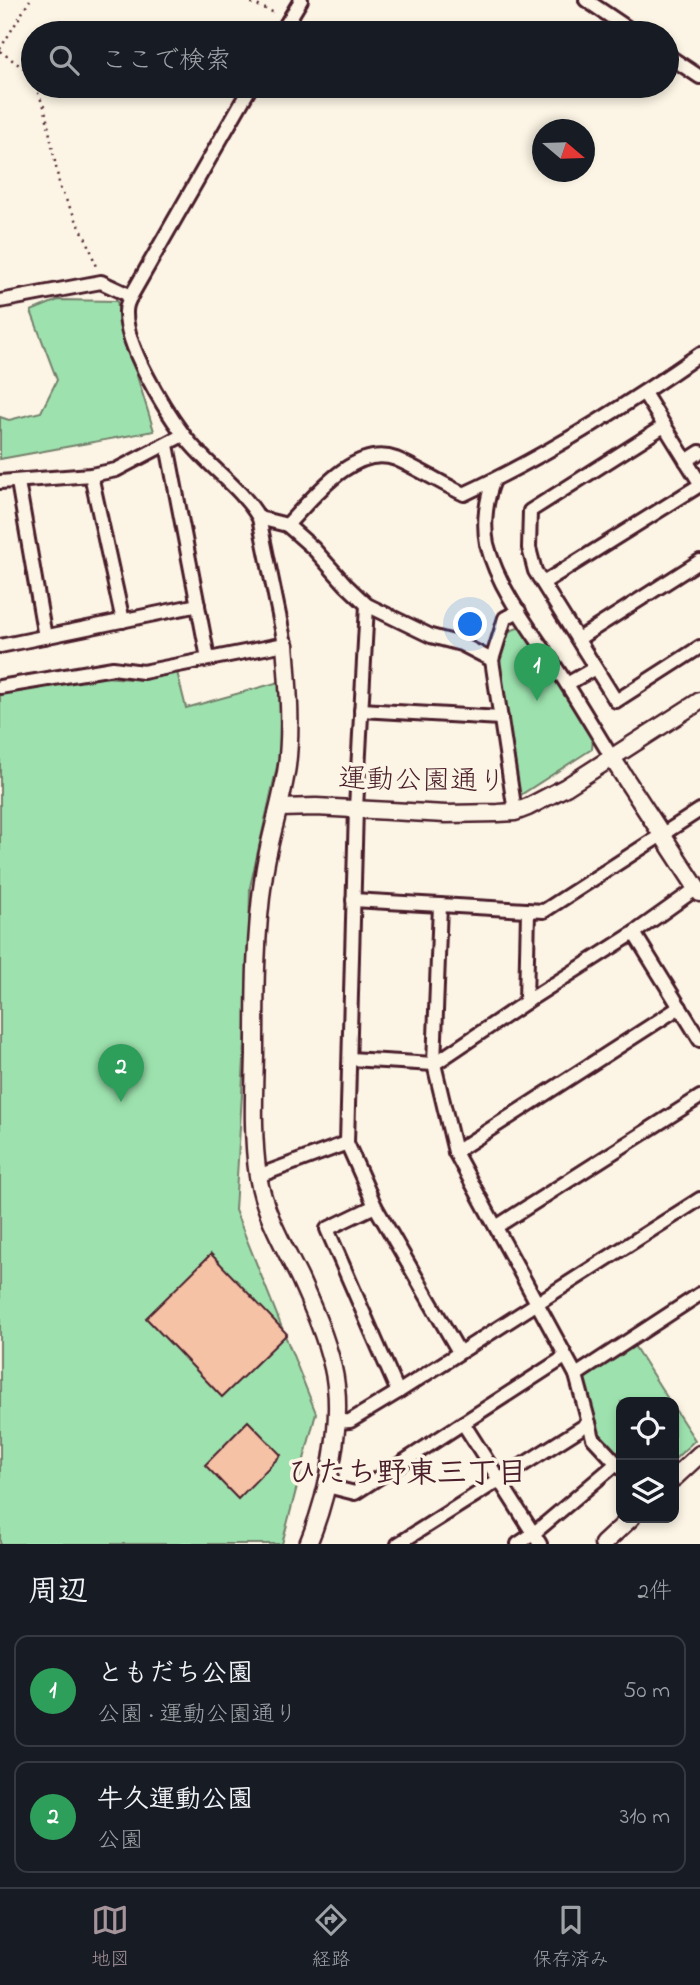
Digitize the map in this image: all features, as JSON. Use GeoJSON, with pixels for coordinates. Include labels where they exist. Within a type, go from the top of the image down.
{"type":"FeatureCollection","features":[{"type":"Feature","properties":{"kind":"street"},"geometry":{"type":"LineString","coordinates":[[289,20],[301,0]]}},
{"type":"Feature","properties":{"kind":"street"},"geometry":{"type":"LineString","coordinates":[[586,0],[617,21]]}},
{"type":"Feature","properties":{"kind":"street"},"geometry":{"type":"LineString","coordinates":[[679,63],[700,77]]}},
{"type":"Feature","properties":{"kind":"street"},"geometry":{"type":"LineString","coordinates":[[244,98],[131,296],[126,308],[126,321],[141,365],[183,435],[250,502],[259,518],[285,644],[290,726],[287,766],[264,872],[258,924],[255,1077],[258,1175],[264,1202],[318,1318],[334,1369],[337,1395],[337,1422],[327,1486],[308,1544]]}},
{"type":"Feature","properties":{"kind":"street"},"geometry":{"type":"LineString","coordinates":[[0,302],[101,282],[131,296]]}},
{"type":"Feature","properties":{"kind":"street"},"geometry":{"type":"LineString","coordinates":[[287,525],[336,474],[360,461],[378,457],[394,458],[464,494],[494,480],[644,393],[700,354]]}},
{"type":"Feature","properties":{"kind":"street"},"geometry":{"type":"LineString","coordinates":[[543,583],[700,484],[644,393]]}},
{"type":"Feature","properties":{"kind":"street"},"geometry":{"type":"LineString","coordinates":[[664,426],[530,511],[529,548],[535,571],[616,701],[700,647]]}},
{"type":"Feature","properties":{"kind":"street"},"geometry":{"type":"LineString","coordinates":[[0,482],[90,475],[116,470],[183,435]]}},
{"type":"Feature","properties":{"kind":"street"},"geometry":{"type":"LineString","coordinates":[[167,445],[208,658]]}},
{"type":"Feature","properties":{"kind":"street"},"geometry":{"type":"LineString","coordinates":[[686,461],[700,452]]}},
{"type":"Feature","properties":{"kind":"street"},"geometry":{"type":"LineString","coordinates":[[90,475],[123,621]]}},
{"type":"Feature","properties":{"kind":"street"},"geometry":{"type":"LineString","coordinates":[[350,1059],[434,1064],[699,891],[500,578],[487,544],[486,510],[488,494],[494,480]]}},
{"type":"Feature","properties":{"kind":"street"},"geometry":{"type":"LineString","coordinates":[[18,482],[45,637]]}},
{"type":"Feature","properties":{"kind":"street"},"geometry":{"type":"LineString","coordinates":[[259,518],[287,525],[313,548],[367,605],[430,636],[461,644],[492,660]]}},
{"type":"Feature","properties":{"kind":"street"},"geometry":{"type":"LineString","coordinates":[[578,639],[700,561]]}},
{"type":"Feature","properties":{"kind":"street"},"geometry":{"type":"LineString","coordinates":[[0,646],[198,605]]}},
{"type":"Feature","properties":{"kind":"street"},"geometry":{"type":"LineString","coordinates":[[367,605],[356,808],[347,1143],[375,1206],[458,1352]]}},
{"type":"Feature","properties":{"kind":"street"},"geometry":{"type":"LineString","coordinates":[[514,812],[492,660],[505,618],[519,611]]}},
{"type":"Feature","properties":{"kind":"street"},"geometry":{"type":"LineString","coordinates":[[0,687],[113,668],[143,672],[285,644]]}},
{"type":"Feature","properties":{"kind":"street"},"geometry":{"type":"LineString","coordinates":[[567,684],[596,668]]}},
{"type":"Feature","properties":{"kind":"street","name":"運動公園通り"},"geometry":{"type":"LineString","coordinates":[[279,808],[356,808],[446,814],[514,812],[543,800],[700,701]]}},
{"type":"Feature","properties":{"kind":"street"},"geometry":{"type":"LineString","coordinates":[[361,710],[500,719]]}},
{"type":"Feature","properties":{"kind":"street"},"geometry":{"type":"LineString","coordinates":[[353,900],[544,911],[700,811]]}},
{"type":"Feature","properties":{"kind":"street"},"geometry":{"type":"LineString","coordinates":[[440,905],[434,1064],[455,1152],[576,1375],[593,1438],[616,1463]]}},
{"type":"Feature","properties":{"kind":"street"},"geometry":{"type":"LineString","coordinates":[[526,1002],[528,911]]}},
{"type":"Feature","properties":{"kind":"street"},"geometry":{"type":"LineString","coordinates":[[634,933],[700,1040]]}},
{"type":"Feature","properties":{"kind":"street"},"geometry":{"type":"LineString","coordinates":[[455,1152],[680,1007]]}},
{"type":"Feature","properties":{"kind":"street"},"geometry":{"type":"LineString","coordinates":[[496,1227],[700,1097]]}},
{"type":"Feature","properties":{"kind":"street"},"geometry":{"type":"LineString","coordinates":[[258,1175],[347,1143]]}},
{"type":"Feature","properties":{"kind":"street"},"geometry":{"type":"LineString","coordinates":[[337,1422],[349,1421],[398,1392],[700,1199]]}},
{"type":"Feature","properties":{"kind":"street"},"geometry":{"type":"LineString","coordinates":[[375,1206],[327,1229],[398,1392]]}},
{"type":"Feature","properties":{"kind":"street"},"geometry":{"type":"LineString","coordinates":[[576,1375],[700,1294]]}},
{"type":"Feature","properties":{"kind":"street"},"geometry":{"type":"LineString","coordinates":[[327,1486],[355,1493],[565,1357]]}},
{"type":"Feature","properties":{"kind":"street"},"geometry":{"type":"LineString","coordinates":[[463,1423],[537,1539]]}},
{"type":"Feature","properties":{"kind":"street"},"geometry":{"type":"LineString","coordinates":[[398,1544],[589,1423]]}},
{"type":"Feature","properties":{"kind":"street"},"geometry":{"type":"LineString","coordinates":[[679,1473],[700,1454]]}},
{"type":"Feature","properties":{"kind":"street"},"geometry":{"type":"LineString","coordinates":[[518,1544],[537,1539],[616,1469]]}},
{"type":"Feature","properties":{"kind":"street"},"geometry":{"type":"LineString","coordinates":[[613,1540],[627,1523]]}},
{"type":"Feature","properties":{"kind":"path"},"geometry":{"type":"LineString","coordinates":[[21,67],[0,50],[30,0]]}},
{"type":"Feature","properties":{"kind":"path"},"geometry":{"type":"LineString","coordinates":[[245,0],[289,20]]}},
{"type":"Feature","properties":{"kind":"path"},"geometry":{"type":"LineString","coordinates":[[40,98],[45,109],[60,188],[89,245],[101,282]]}},
{"type":"Feature","properties":{"kind":"green space"},"geometry":{"type":"Polygon","coordinates":[[[58,300],[117,301],[121,324],[154,431],[0,459],[0,417],[9,420],[41,412],[57,380],[31,311],[58,300]]]}},
{"type":"Feature","properties":{"kind":"green space"},"geometry":{"type":"Polygon","coordinates":[[[521,627],[593,739],[592,749],[519,796],[499,662],[506,632],[521,627]]]}},
{"type":"Feature","properties":{"kind":"green space"},"geometry":{"type":"Polygon","coordinates":[[[177,672],[186,708],[279,682],[282,719],[280,753],[250,887],[248,994],[235,1210],[316,1413],[282,1544],[0,1544],[0,694],[104,677],[143,680],[177,672]]]}},
{"type":"Feature","properties":{"kind":"green space"},"geometry":{"type":"Polygon","coordinates":[[[633,1344],[667,1397],[616,1397],[616,1453],[599,1435],[582,1376],[633,1344]]]}},
{"type":"Feature","properties":{"kind":"green space"},"geometry":{"type":"Polygon","coordinates":[[[679,1416],[695,1440],[679,1455],[679,1416]]]}},
{"type":"Feature","properties":{"kind":"building"},"geometry":{"type":"Polygon","coordinates":[[[211,1254],[287,1334],[222,1397],[146,1318],[211,1254]]]}},
{"type":"Feature","properties":{"kind":"building"},"geometry":{"type":"Polygon","coordinates":[[[248,1421],[281,1455],[238,1499],[205,1465],[248,1421]]]}},
{"type":"Feature","properties":{"kind":"place","name":"ともだち公園"},"geometry":{"type":"Point","coordinates":[537,701]}},
{"type":"Feature","properties":{"kind":"place","name":"牛久運動公園"},"geometry":{"type":"Point","coordinates":[121,1102]}},
{"type":"Feature","properties":{"kind":"district","name":"ひたち野東三丁目"},"geometry":{"type":"Point","coordinates":[407,1475]}}]}
